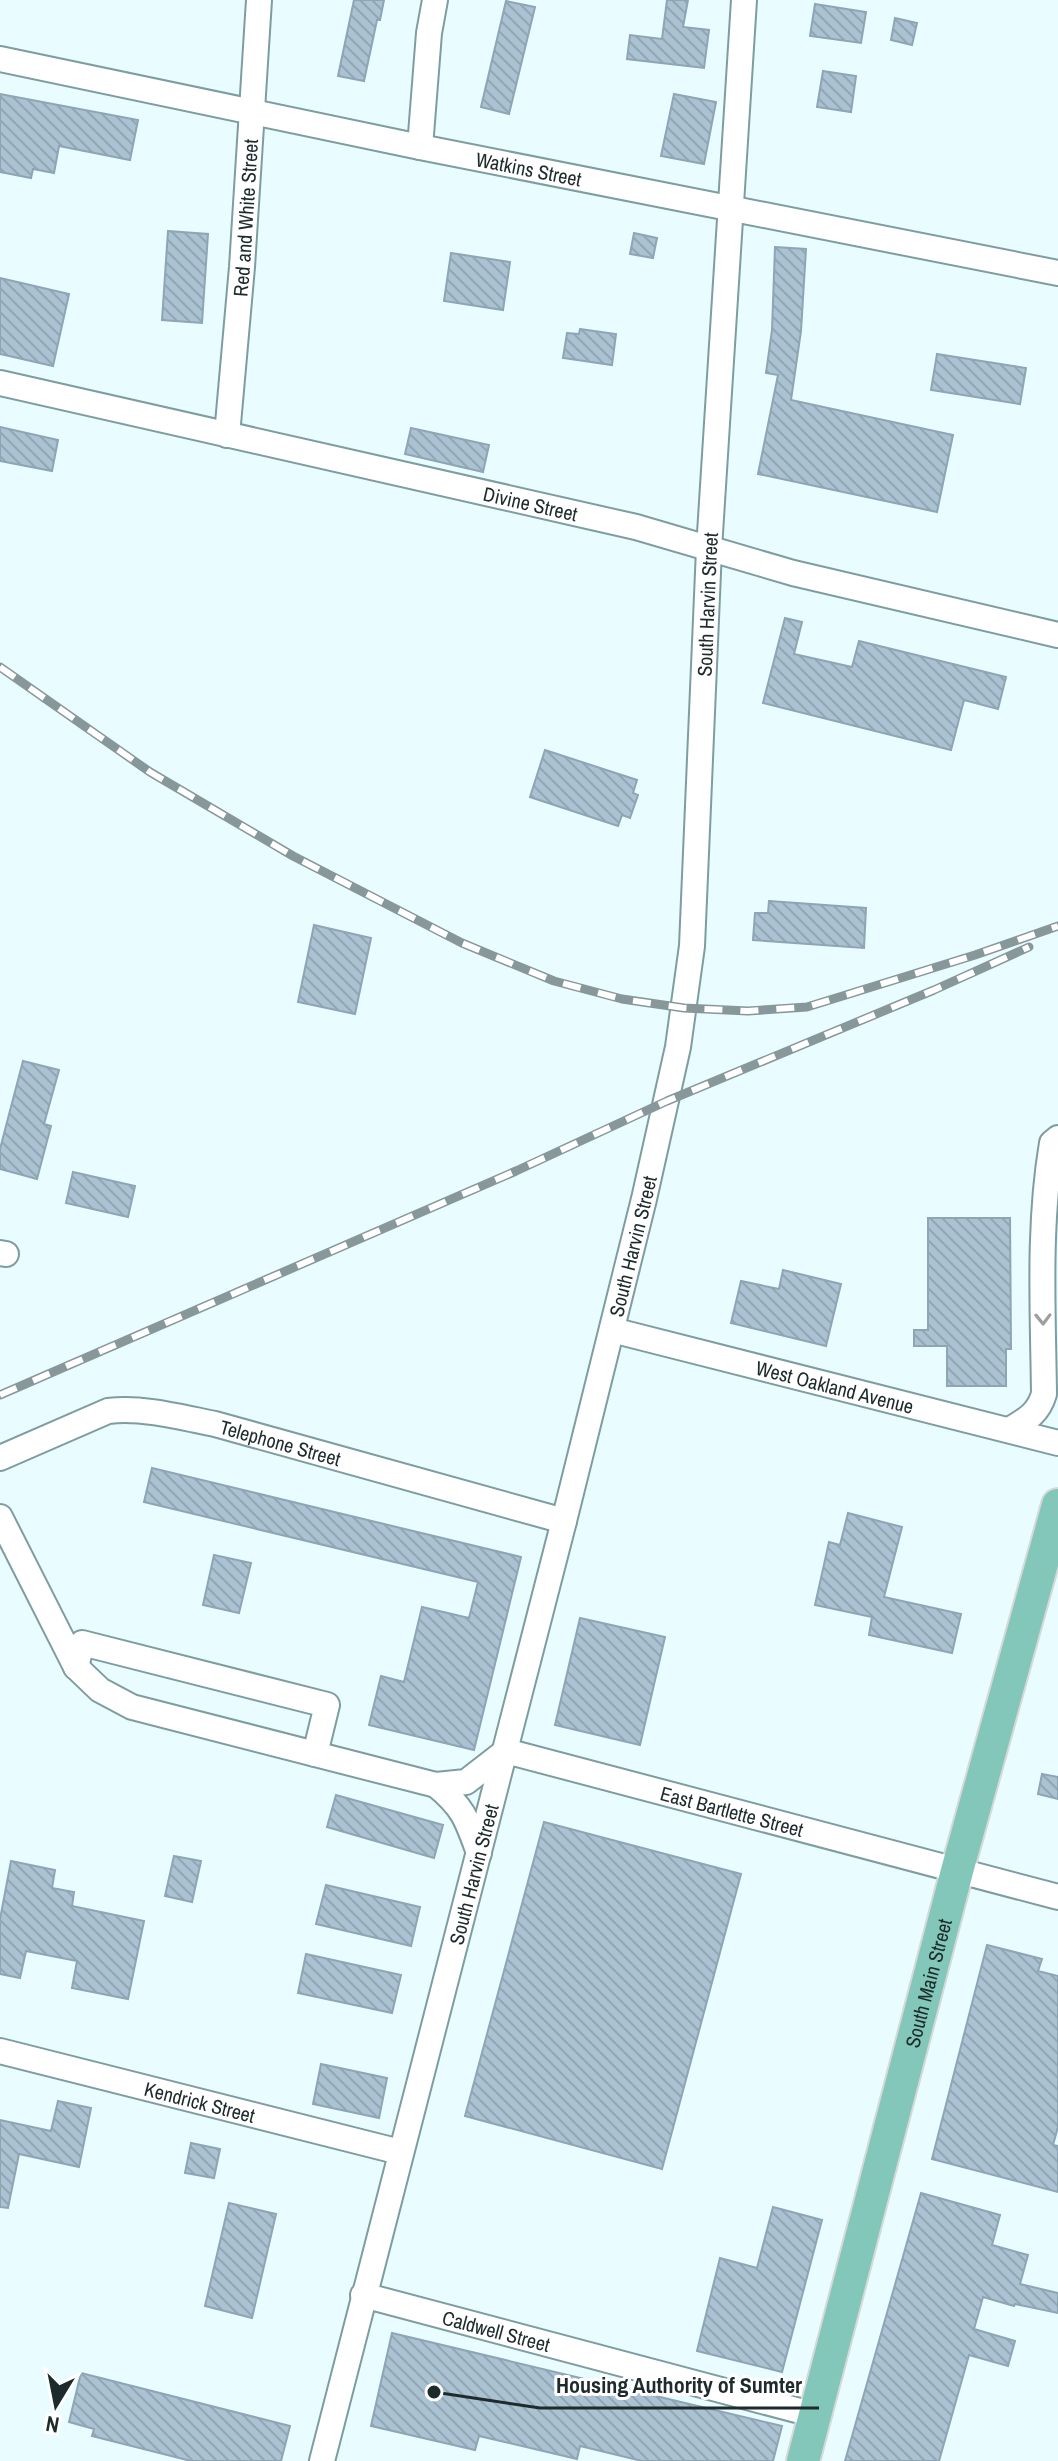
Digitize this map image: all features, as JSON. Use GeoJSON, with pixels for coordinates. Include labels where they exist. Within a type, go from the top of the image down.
{"type":"FeatureCollection","features":[{"type":"Feature","properties":{"kind":"main road","name":"South Main Street"},"geometry":{"type":"LineString","coordinates":[[803,2461],[957,1871],[1058,1505]]}},
{"type":"Feature","properties":{"kind":"street","name":"Red and White Street"},"geometry":{"type":"LineString","coordinates":[[227,435],[259,0]]}},
{"type":"Feature","properties":{"kind":"street"},"geometry":{"type":"LineString","coordinates":[[420,147],[429,33],[435,0]]}},
{"type":"Feature","properties":{"kind":"street","name":"South Harvin Street"},"geometry":{"type":"LineString","coordinates":[[322,2461],[564,1521],[678,1047],[690,962],[709,549],[744,0]]}},
{"type":"Feature","properties":{"kind":"street","name":"Watkins Street"},"geometry":{"type":"LineString","coordinates":[[0,59],[420,147],[1058,273]]}},
{"type":"Feature","properties":{"kind":"street","name":"Divine Street"},"geometry":{"type":"LineString","coordinates":[[0,383],[636,527],[793,573],[1058,635]]}},
{"type":"Feature","properties":{"kind":"street"},"geometry":{"type":"LineString","coordinates":[[1009,1430],[1033,1415],[1040,1407],[1044,1394],[1042,1241],[1046,1179],[1052,1143],[1058,1138]]}},
{"type":"Feature","properties":{"kind":"street","name":"West Oakland Avenue"},"geometry":{"type":"LineString","coordinates":[[612,1330],[1058,1443]]}},
{"type":"Feature","properties":{"kind":"street","name":"Telephone Street"},"geometry":{"type":"LineString","coordinates":[[0,1458],[108,1411],[123,1409],[162,1413],[215,1424],[564,1521]]}},
{"type":"Feature","properties":{"kind":"street"},"geometry":{"type":"LineString","coordinates":[[0,1517],[76,1667],[100,1690],[132,1707],[436,1785],[466,1782],[506,1751]]}},
{"type":"Feature","properties":{"kind":"street"},"geometry":{"type":"LineString","coordinates":[[76,1667],[82,1643],[327,1705],[315,1754]]}},
{"type":"Feature","properties":{"kind":"street","name":"East Bartlette Street"},"geometry":{"type":"LineString","coordinates":[[506,1751],[1058,1897]]}},
{"type":"Feature","properties":{"kind":"street"},"geometry":{"type":"LineString","coordinates":[[436,1785],[456,1801],[479,1853]]}},
{"type":"Feature","properties":{"kind":"street","name":"Kendrick Street"},"geometry":{"type":"LineString","coordinates":[[0,2051],[400,2152]]}},
{"type":"Feature","properties":{"kind":"street","name":"Caldwell Street"},"geometry":{"type":"LineString","coordinates":[[363,2295],[815,2415]]}},
{"type":"Feature","properties":{"kind":"building"},"geometry":{"type":"Polygon","coordinates":[[[354,0],[384,0],[364,81],[338,76],[354,0]]]}},
{"type":"Feature","properties":{"kind":"building"},"geometry":{"type":"Polygon","coordinates":[[[667,0],[688,0],[683,27],[709,30],[704,68],[627,59],[630,35],[662,39],[667,0]]]}},
{"type":"Feature","properties":{"kind":"building"},"geometry":{"type":"Polygon","coordinates":[[[506,1],[535,7],[509,114],[481,107],[506,1]]]}},
{"type":"Feature","properties":{"kind":"building"},"geometry":{"type":"Polygon","coordinates":[[[815,4],[866,12],[861,43],[810,36],[815,4]]]}},
{"type":"Feature","properties":{"kind":"building"},"geometry":{"type":"Polygon","coordinates":[[[895,18],[917,23],[912,45],[891,40],[895,18]]]}},
{"type":"Feature","properties":{"kind":"building"},"geometry":{"type":"Polygon","coordinates":[[[823,71],[856,76],[851,112],[817,107],[823,71]]]}},
{"type":"Feature","properties":{"kind":"building"},"geometry":{"type":"Polygon","coordinates":[[[0,94],[138,120],[130,160],[59,146],[54,173],[33,169],[31,178],[0,172],[0,94]]]}},
{"type":"Feature","properties":{"kind":"building"},"geometry":{"type":"Polygon","coordinates":[[[674,94],[716,102],[704,164],[661,156],[674,94]]]}},
{"type":"Feature","properties":{"kind":"building"},"geometry":{"type":"Polygon","coordinates":[[[168,231],[208,234],[202,323],[162,320],[168,231]]]}},
{"type":"Feature","properties":{"kind":"building"},"geometry":{"type":"Polygon","coordinates":[[[634,233],[657,238],[653,258],[630,254],[634,233]]]}},
{"type":"Feature","properties":{"kind":"building"},"geometry":{"type":"Polygon","coordinates":[[[775,247],[806,249],[801,331],[791,400],[953,435],[937,512],[758,474],[778,375],[766,373],[772,330],[775,247]]]}},
{"type":"Feature","properties":{"kind":"building"},"geometry":{"type":"Polygon","coordinates":[[[451,253],[510,262],[503,310],[444,301],[451,253]]]}},
{"type":"Feature","properties":{"kind":"building"},"geometry":{"type":"Polygon","coordinates":[[[0,278],[69,294],[53,366],[0,354],[0,278]]]}},
{"type":"Feature","properties":{"kind":"building"},"geometry":{"type":"Polygon","coordinates":[[[580,329],[616,334],[612,365],[563,358],[567,333],[579,334],[580,329]]]}},
{"type":"Feature","properties":{"kind":"building"},"geometry":{"type":"Polygon","coordinates":[[[937,354],[1026,368],[1020,404],[931,390],[937,354]]]}},
{"type":"Feature","properties":{"kind":"building"},"geometry":{"type":"Polygon","coordinates":[[[0,427],[58,440],[52,471],[0,461],[0,427]]]}},
{"type":"Feature","properties":{"kind":"building"},"geometry":{"type":"Polygon","coordinates":[[[411,428],[489,445],[483,472],[405,454],[411,428]]]}},
{"type":"Feature","properties":{"kind":"building"},"geometry":{"type":"Polygon","coordinates":[[[785,618],[802,622],[794,654],[852,667],[859,641],[1006,677],[998,709],[964,700],[951,750],[763,703],[785,618]]]}},
{"type":"Feature","properties":{"kind":"building"},"geometry":{"type":"Polygon","coordinates":[[[545,750],[637,780],[633,793],[638,795],[630,818],[622,815],[618,826],[530,797],[545,750]]]}},
{"type":"Feature","properties":{"kind":"building"},"geometry":{"type":"Polygon","coordinates":[[[769,901],[866,908],[864,948],[753,940],[755,913],[768,913],[769,901]]]}},
{"type":"Feature","properties":{"kind":"building"},"geometry":{"type":"Polygon","coordinates":[[[314,925],[371,938],[355,1014],[298,1002],[314,925]]]}},
{"type":"Feature","properties":{"kind":"building"},"geometry":{"type":"Polygon","coordinates":[[[23,1061],[59,1070],[44,1124],[51,1126],[37,1179],[0,1169],[0,1149],[23,1061]]]}},
{"type":"Feature","properties":{"kind":"building"},"geometry":{"type":"Polygon","coordinates":[[[73,1172],[135,1186],[128,1217],[66,1203],[73,1172]]]}},
{"type":"Feature","properties":{"kind":"building"},"geometry":{"type":"Polygon","coordinates":[[[928,1218],[1010,1218],[1011,1349],[1006,1349],[1006,1386],[947,1386],[947,1346],[914,1346],[914,1330],[928,1330],[928,1218]]]}},
{"type":"Feature","properties":{"kind":"building"},"geometry":{"type":"Polygon","coordinates":[[[783,1270],[841,1284],[826,1346],[731,1323],[741,1281],[779,1289],[783,1270]]]}},
{"type":"Feature","properties":{"kind":"building"},"geometry":{"type":"Polygon","coordinates":[[[152,1468],[521,1557],[474,1750],[369,1725],[381,1676],[404,1682],[422,1607],[469,1618],[478,1582],[144,1502],[152,1468]]]}},
{"type":"Feature","properties":{"kind":"building"},"geometry":{"type":"Polygon","coordinates":[[[848,1513],[902,1527],[884,1597],[961,1614],[952,1653],[869,1635],[872,1617],[815,1605],[829,1542],[840,1545],[848,1513]]]}},
{"type":"Feature","properties":{"kind":"building"},"geometry":{"type":"Polygon","coordinates":[[[214,1555],[251,1563],[239,1613],[203,1605],[214,1555]]]}},
{"type":"Feature","properties":{"kind":"building"},"geometry":{"type":"Polygon","coordinates":[[[580,1618],[665,1637],[640,1745],[555,1725],[580,1618]]]}},
{"type":"Feature","properties":{"kind":"building"},"geometry":{"type":"Polygon","coordinates":[[[1042,1774],[1058,1777],[1058,1799],[1038,1794],[1042,1774]]]}},
{"type":"Feature","properties":{"kind":"building"},"geometry":{"type":"Polygon","coordinates":[[[336,1795],[443,1825],[434,1858],[327,1827],[336,1795]]]}},
{"type":"Feature","properties":{"kind":"building"},"geometry":{"type":"Polygon","coordinates":[[[544,1822],[741,1874],[662,2169],[465,2116],[544,1822]]]}},
{"type":"Feature","properties":{"kind":"building"},"geometry":{"type":"Polygon","coordinates":[[[174,1856],[201,1861],[192,1902],[165,1896],[174,1856]]]}},
{"type":"Feature","properties":{"kind":"building"},"geometry":{"type":"Polygon","coordinates":[[[11,1861],[55,1870],[52,1888],[74,1892],[72,1906],[144,1921],[128,1999],[72,1988],[77,1961],[26,1951],[20,1978],[0,1974],[0,1919],[11,1861]]]}},
{"type":"Feature","properties":{"kind":"building"},"geometry":{"type":"Polygon","coordinates":[[[326,1885],[420,1907],[411,1946],[316,1924],[326,1885]]]}},
{"type":"Feature","properties":{"kind":"building"},"geometry":{"type":"Polygon","coordinates":[[[987,1945],[1042,1959],[1038,1971],[1058,1976],[1058,2127],[1053,2145],[1058,2146],[1058,2192],[932,2159],[987,1945]]]}},
{"type":"Feature","properties":{"kind":"building"},"geometry":{"type":"Polygon","coordinates":[[[306,1954],[401,1975],[392,2013],[298,1993],[306,1954]]]}},
{"type":"Feature","properties":{"kind":"building"},"geometry":{"type":"Polygon","coordinates":[[[321,2064],[387,2078],[379,2118],[313,2104],[321,2064]]]}},
{"type":"Feature","properties":{"kind":"building"},"geometry":{"type":"Polygon","coordinates":[[[58,2101],[91,2108],[79,2167],[19,2154],[8,2208],[0,2207],[0,2120],[51,2131],[58,2101]]]}},
{"type":"Feature","properties":{"kind":"building"},"geometry":{"type":"Polygon","coordinates":[[[191,2143],[220,2149],[214,2178],[185,2173],[191,2143]]]}},
{"type":"Feature","properties":{"kind":"building"},"geometry":{"type":"Polygon","coordinates":[[[921,2193],[1000,2215],[992,2245],[1028,2255],[1020,2284],[1058,2293],[1058,2313],[983,2297],[974,2329],[1015,2341],[1008,2366],[969,2355],[939,2461],[845,2461],[921,2193]]]}},
{"type":"Feature","properties":{"kind":"building"},"geometry":{"type":"Polygon","coordinates":[[[229,2203],[276,2214],[252,2318],[205,2306],[229,2203]]]}},
{"type":"Feature","properties":{"kind":"building"},"geometry":{"type":"Polygon","coordinates":[[[773,2207],[822,2220],[782,2372],[697,2351],[720,2258],[757,2268],[773,2207]]]}},
{"type":"Feature","properties":{"kind":"building"},"geometry":{"type":"Polygon","coordinates":[[[392,2333],[782,2426],[773,2461],[642,2461],[580,2446],[577,2459],[479,2436],[475,2450],[371,2426],[392,2333]]]}},
{"type":"Feature","properties":{"kind":"building"},"geometry":{"type":"Polygon","coordinates":[[[81,2373],[290,2426],[281,2461],[191,2461],[92,2436],[94,2429],[69,2422],[81,2373]]]}},
{"type":"Feature","properties":{"kind":"railway"},"geometry":{"type":"LineString","coordinates":[[0,667],[150,772],[293,856],[462,943],[554,981],[622,999],[684,1008],[748,1011],[807,1007],[1058,926]]}},
{"type":"Feature","properties":{"kind":"railway"},"geometry":{"type":"LineString","coordinates":[[0,1395],[516,1171],[667,1101],[1029,947]]}},
{"type":"Feature","properties":{"kind":"place","name":"Housing Authority of Sumter"},"geometry":{"type":"Point","coordinates":[434,2392]}}]}
